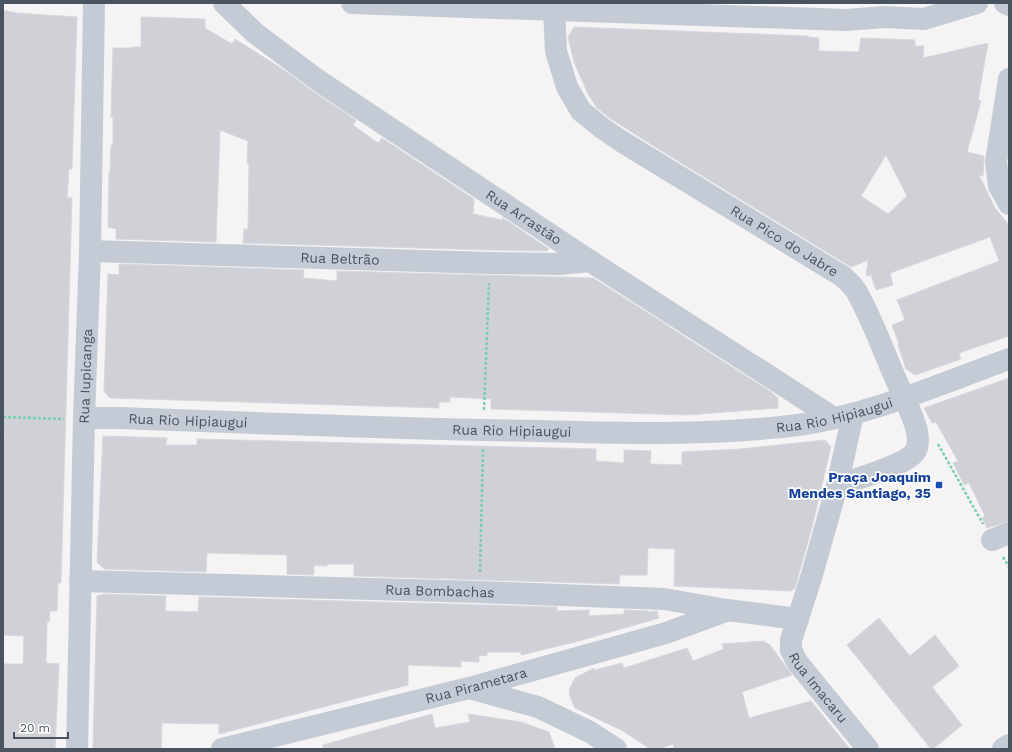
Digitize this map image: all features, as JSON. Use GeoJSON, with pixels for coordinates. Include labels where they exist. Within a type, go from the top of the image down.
{"type":"FeatureCollection","features":[{"type":"Feature","properties":{"kind":"street","name":"Rua Iupicanga"},"geometry":{"type":"LineString","coordinates":[[77,749],[84,418],[90,251],[94,3]]}},
{"type":"Feature","properties":{"kind":"street","name":"Rua Arrastão"},"geometry":{"type":"LineString","coordinates":[[224,3],[255,33],[319,81],[590,260],[843,416]]}},
{"type":"Feature","properties":{"kind":"street"},"geometry":{"type":"LineString","coordinates":[[352,3],[846,20],[885,17],[924,19],[977,3]]}},
{"type":"Feature","properties":{"kind":"street"},"geometry":{"type":"LineString","coordinates":[[885,17],[923,3]]}},
{"type":"Feature","properties":{"kind":"street"},"geometry":{"type":"LineString","coordinates":[[1005,3],[1009,5]]}},
{"type":"Feature","properties":{"kind":"street","name":"Rua Pico do Jabre"},"geometry":{"type":"LineString","coordinates":[[554,9],[556,51],[567,87],[581,111],[621,141],[842,276],[852,285],[857,293],[904,397],[916,430],[918,444],[916,451],[911,457],[895,465],[837,486]]}},
{"type":"Feature","properties":{"kind":"street"},"geometry":{"type":"LineString","coordinates":[[1009,79],[996,162],[999,186],[1009,204]]}},
{"type":"Feature","properties":{"kind":"street","name":"Rua Beltrão"},"geometry":{"type":"LineString","coordinates":[[90,251],[490,263],[560,264],[590,260]]}},
{"type":"Feature","properties":{"kind":"street","name":"Rua Rio Hipiaugui"},"geometry":{"type":"LineString","coordinates":[[84,418],[475,430],[663,433],[739,431],[799,425],[843,416],[904,397],[1009,359]]}},
{"type":"Feature","properties":{"kind":"street","name":"Rua Imacaru"},"geometry":{"type":"LineString","coordinates":[[843,416],[837,486],[811,578],[791,640],[791,650],[797,662],[868,749]]}},
{"type":"Feature","properties":{"kind":"street","name":"Rua Bombachas"},"geometry":{"type":"LineString","coordinates":[[80,581],[664,599],[727,610],[798,619]]}},
{"type":"Feature","properties":{"kind":"street","name":"Rua Pirametara"},"geometry":{"type":"LineString","coordinates":[[222,749],[469,688],[666,633],[727,610]]}},
{"type":"Feature","properties":{"kind":"street"},"geometry":{"type":"LineString","coordinates":[[469,688],[538,706],[590,732],[616,749]]}},
{"type":"Feature","properties":{"kind":"street"},"geometry":{"type":"LineString","coordinates":[[1003,749],[1009,745]]}},
{"type":"Feature","properties":{"kind":"path"},"geometry":{"type":"LineString","coordinates":[[3,417],[64,420],[84,418]]}},
{"type":"Feature","properties":{"kind":"path"},"geometry":{"type":"LineString","coordinates":[[937,442],[1000,536]]}},
{"type":"Feature","properties":{"kind":"building"},"geometry":{"type":"Polygon","coordinates":[[[3,10],[16,13],[77,17],[72,169],[69,169],[67,198],[72,198],[61,583],[58,583],[57,611],[50,611],[49,622],[47,622],[46,663],[59,664],[55,749],[3,749],[3,664],[23,664],[24,636],[3,635],[3,452],[5,434],[3,434],[3,10]]]}},
{"type":"Feature","properties":{"kind":"building"},"geometry":{"type":"Polygon","coordinates":[[[141,17],[205,19],[205,28],[232,44],[235,39],[287,72],[312,91],[356,120],[353,125],[378,143],[382,138],[474,199],[473,214],[502,220],[503,218],[549,249],[546,251],[490,250],[243,243],[244,229],[248,229],[248,141],[220,130],[216,242],[116,239],[116,229],[108,227],[109,172],[111,145],[113,145],[113,117],[111,117],[113,48],[141,47],[141,17]]]}},
{"type":"Feature","properties":{"kind":"building"},"geometry":{"type":"Polygon","coordinates":[[[574,27],[808,36],[819,38],[819,51],[859,52],[861,38],[915,40],[915,46],[924,46],[923,58],[988,43],[978,100],[981,101],[967,152],[984,156],[983,176],[979,175],[995,208],[1009,225],[1009,336],[959,353],[961,359],[915,375],[906,369],[892,325],[905,320],[897,300],[999,261],[990,237],[890,273],[893,285],[876,290],[871,275],[866,276],[868,260],[851,267],[660,150],[611,119],[597,108],[588,94],[574,62],[568,37],[574,27]],[[886,155],[861,196],[888,214],[907,196],[886,155]]]}},
{"type":"Feature","properties":{"kind":"building"},"geometry":{"type":"Polygon","coordinates":[[[119,264],[304,270],[303,278],[337,281],[337,271],[593,278],[670,327],[668,328],[671,328],[771,392],[778,398],[778,408],[687,415],[491,409],[491,399],[450,397],[450,402],[439,402],[439,408],[110,398],[104,391],[108,274],[119,275],[119,264]]]}},
{"type":"Feature","properties":{"kind":"building"},"geometry":{"type":"Polygon","coordinates":[[[1009,378],[1009,521],[987,528],[982,518],[985,516],[969,483],[964,485],[953,463],[958,461],[936,422],[932,423],[924,408],[1009,378]]]}},
{"type":"Feature","properties":{"kind":"building"},"geometry":{"type":"Polygon","coordinates":[[[103,436],[167,438],[166,445],[197,445],[197,439],[596,449],[596,461],[624,463],[624,450],[651,451],[650,464],[682,465],[682,452],[741,449],[825,440],[831,447],[812,527],[795,588],[791,591],[674,586],[675,549],[648,548],[647,575],[620,575],[619,584],[354,576],[354,564],[327,564],[327,566],[314,565],[314,575],[287,574],[287,555],[207,553],[206,572],[104,569],[97,562],[103,436]]]}},
{"type":"Feature","properties":{"kind":"building"},"geometry":{"type":"Polygon","coordinates":[[[105,594],[166,596],[165,611],[198,612],[199,597],[557,607],[557,611],[589,610],[589,616],[624,614],[624,610],[648,612],[657,611],[659,618],[579,641],[521,655],[521,652],[487,652],[487,656],[479,655],[479,662],[461,661],[461,667],[408,665],[408,685],[219,734],[219,724],[162,723],[161,749],[93,749],[97,596],[105,594]]]}},
{"type":"Feature","properties":{"kind":"building"},"geometry":{"type":"Polygon","coordinates":[[[879,618],[910,656],[935,635],[959,666],[932,687],[962,725],[933,749],[931,749],[847,645],[879,618]]]}},
{"type":"Feature","properties":{"kind":"building"},"geometry":{"type":"Polygon","coordinates":[[[763,641],[770,645],[792,675],[742,692],[749,718],[811,701],[850,749],[674,749],[673,744],[659,749],[650,749],[623,731],[575,708],[569,694],[575,678],[594,668],[595,670],[622,663],[624,668],[687,648],[693,661],[724,649],[722,644],[763,641]]]}},
{"type":"Feature","properties":{"kind":"building"},"geometry":{"type":"Polygon","coordinates":[[[432,714],[435,728],[470,722],[468,714],[521,722],[549,732],[555,749],[323,749],[323,745],[432,714]]]}},
{"type":"Feature","properties":{"kind":"place","name":"Praça Joaquim Mendes Santiago, 35"},"geometry":{"type":"Point","coordinates":[939,485]}}]}
